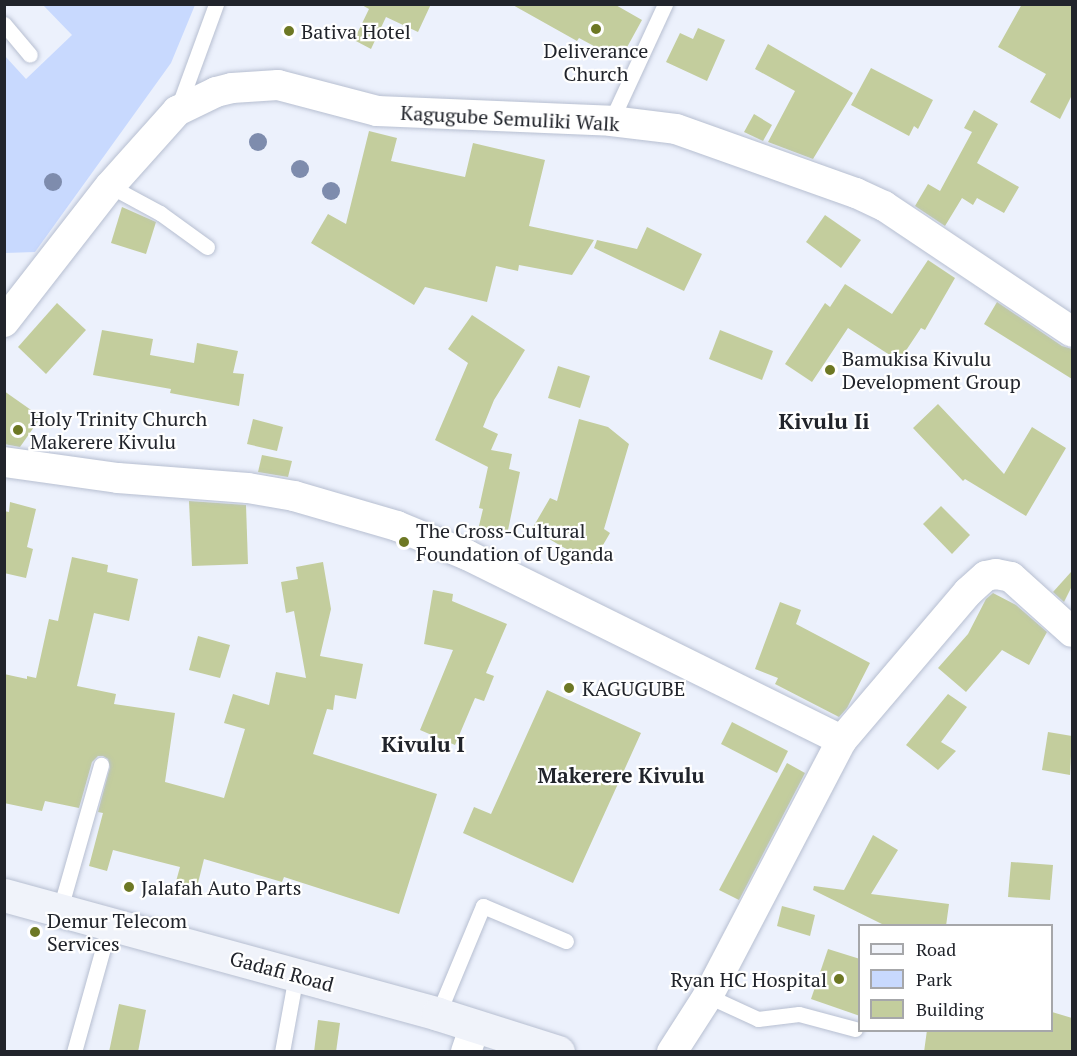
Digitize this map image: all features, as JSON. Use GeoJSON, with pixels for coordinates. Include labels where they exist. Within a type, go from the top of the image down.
{"type":"FeatureCollection","features":[{"type":"Feature","properties":{"kind":"street","name":"Kagugube Semuliki Walk"},"geometry":{"type":"LineString","coordinates":[[4,322],[110,186],[177,111],[216,92],[232,88],[278,85],[377,111],[611,121],[676,129],[856,193],[892,212],[1072,332]]}},
{"type":"Feature","properties":{"kind":"street"},"geometry":{"type":"LineString","coordinates":[[4,462],[118,478],[249,488],[294,496],[397,525],[467,555],[842,740]]}},
{"type":"Feature","properties":{"kind":"street"},"geometry":{"type":"LineString","coordinates":[[672,1052],[708,996],[842,740],[968,592],[986,576],[1002,574],[1021,583],[1072,632]]}},
{"type":"Feature","properties":{"kind":"street","name":"Gadafi Road"},"geometry":{"type":"LineString","coordinates":[[4,895],[438,1014],[470,1039],[558,1052]]}},
{"type":"Feature","properties":{"kind":"lane"},"geometry":{"type":"LineString","coordinates":[[177,111],[216,4]]}},
{"type":"Feature","properties":{"kind":"lane"},"geometry":{"type":"LineString","coordinates":[[611,121],[665,4]]}},
{"type":"Feature","properties":{"kind":"lane"},"geometry":{"type":"LineString","coordinates":[[4,24],[30,55]]}},
{"type":"Feature","properties":{"kind":"lane"},"geometry":{"type":"LineString","coordinates":[[110,186],[159,213],[207,247]]}},
{"type":"Feature","properties":{"kind":"lane"},"geometry":{"type":"LineString","coordinates":[[60,909],[101,765]]}},
{"type":"Feature","properties":{"kind":"lane"},"geometry":{"type":"LineString","coordinates":[[438,1014],[483,906],[566,941]]}},
{"type":"Feature","properties":{"kind":"lane"},"geometry":{"type":"LineString","coordinates":[[74,1052],[110,923]]}},
{"type":"Feature","properties":{"kind":"lane"},"geometry":{"type":"LineString","coordinates":[[282,1052],[296,975]]}},
{"type":"Feature","properties":{"kind":"lane"},"geometry":{"type":"LineString","coordinates":[[708,996],[759,1019],[799,1014],[855,1029]]}},
{"type":"Feature","properties":{"kind":"green space"},"geometry":{"type":"Polygon","coordinates":[[[43,5],[195,5],[171,63],[35,252],[5,253],[5,56],[26,79],[72,35],[43,5]]]}},
{"type":"Feature","properties":{"kind":"building"},"geometry":{"type":"Polygon","coordinates":[[[360,4],[431,4],[418,32],[386,17],[371,49],[354,40],[369,9],[360,4]]]}},
{"type":"Feature","properties":{"kind":"building","name":"Deliverance Church"},"geometry":{"type":"Polygon","coordinates":[[[511,4],[614,4],[642,20],[620,60],[579,38],[577,41],[511,4]]]}},
{"type":"Feature","properties":{"kind":"building"},"geometry":{"type":"Polygon","coordinates":[[[1022,4],[1072,4],[1072,95],[1060,119],[1030,102],[1046,74],[998,47],[1022,4]]]}},
{"type":"Feature","properties":{"kind":"building"},"geometry":{"type":"Polygon","coordinates":[[[698,28],[725,40],[707,81],[666,62],[680,33],[693,39],[698,28]]]}},
{"type":"Feature","properties":{"kind":"building"},"geometry":{"type":"Polygon","coordinates":[[[768,44],[853,93],[813,159],[768,142],[795,91],[755,69],[768,44]]]}},
{"type":"Feature","properties":{"kind":"building"},"geometry":{"type":"Polygon","coordinates":[[[871,68],[933,100],[918,129],[914,126],[909,136],[851,105],[871,68]]]}},
{"type":"Feature","properties":{"kind":"building"},"geometry":{"type":"Polygon","coordinates":[[[974,110],[998,124],[977,163],[1019,187],[1004,213],[977,198],[973,205],[962,198],[945,226],[915,206],[928,184],[940,191],[972,132],[964,128],[974,110]]]}},
{"type":"Feature","properties":{"kind":"building"},"geometry":{"type":"Polygon","coordinates":[[[754,114],[772,125],[763,141],[744,132],[754,114]]]}},
{"type":"Feature","properties":{"kind":"building"},"geometry":{"type":"Polygon","coordinates":[[[369,131],[397,138],[391,161],[465,177],[473,143],[545,160],[529,226],[594,240],[572,275],[519,265],[518,271],[496,266],[487,302],[425,287],[414,305],[311,243],[328,214],[346,224],[369,131]]]}},
{"type":"Feature","properties":{"kind":"building"},"geometry":{"type":"Polygon","coordinates":[[[122,207],[156,222],[146,254],[111,243],[122,207]]]}},
{"type":"Feature","properties":{"kind":"building"},"geometry":{"type":"Polygon","coordinates":[[[825,215],[861,240],[841,268],[806,242],[825,215]]]}},
{"type":"Feature","properties":{"kind":"building"},"geometry":{"type":"Polygon","coordinates":[[[647,227],[702,254],[684,291],[594,248],[597,240],[637,249],[647,227]]]}},
{"type":"Feature","properties":{"kind":"building"},"geometry":{"type":"Polygon","coordinates":[[[928,260],[955,278],[925,330],[921,328],[899,361],[848,328],[812,382],[785,364],[825,303],[830,307],[845,284],[892,314],[928,260]]]}},
{"type":"Feature","properties":{"kind":"building"},"geometry":{"type":"Polygon","coordinates":[[[997,302],[1062,346],[1072,349],[1072,379],[984,324],[997,302]]]}},
{"type":"Feature","properties":{"kind":"building"},"geometry":{"type":"Polygon","coordinates":[[[57,303],[86,330],[46,374],[18,347],[57,303]]]}},
{"type":"Feature","properties":{"kind":"building"},"geometry":{"type":"Polygon","coordinates":[[[472,315],[525,350],[494,400],[483,427],[498,434],[491,450],[512,454],[509,469],[520,472],[507,535],[478,530],[483,509],[479,508],[488,467],[435,440],[468,363],[448,349],[472,315]]]}},
{"type":"Feature","properties":{"kind":"building"},"geometry":{"type":"Polygon","coordinates":[[[102,330],[153,339],[150,355],[194,363],[197,343],[238,351],[233,373],[244,374],[239,406],[170,393],[171,389],[93,375],[102,330]]]}},
{"type":"Feature","properties":{"kind":"building"},"geometry":{"type":"Polygon","coordinates":[[[720,330],[773,351],[762,380],[709,359],[720,330]]]}},
{"type":"Feature","properties":{"kind":"building"},"geometry":{"type":"Polygon","coordinates":[[[558,366],[590,376],[580,408],[548,398],[558,366]]]}},
{"type":"Feature","properties":{"kind":"building","name":"Holy Trinity Church Makerere Kivulu"},"geometry":{"type":"Polygon","coordinates":[[[4,391],[41,417],[20,447],[4,444],[4,391]]]}},
{"type":"Feature","properties":{"kind":"building"},"geometry":{"type":"Polygon","coordinates":[[[938,404],[1004,474],[1032,427],[1066,448],[1026,516],[965,479],[963,481],[913,428],[938,404]]]}},
{"type":"Feature","properties":{"kind":"building"},"geometry":{"type":"Polygon","coordinates":[[[253,419],[283,427],[277,451],[247,444],[253,419]]]}},
{"type":"Feature","properties":{"kind":"building"},"geometry":{"type":"Polygon","coordinates":[[[579,419],[608,427],[629,444],[604,529],[610,533],[592,564],[532,529],[550,498],[557,501],[579,419]]]}},
{"type":"Feature","properties":{"kind":"building"},"geometry":{"type":"Polygon","coordinates":[[[262,455],[292,461],[288,477],[258,472],[262,455]]]}},
{"type":"Feature","properties":{"kind":"building"},"geometry":{"type":"Polygon","coordinates":[[[189,501],[246,505],[248,564],[192,566],[189,501]]]}},
{"type":"Feature","properties":{"kind":"building"},"geometry":{"type":"Polygon","coordinates":[[[10,502],[36,509],[27,547],[33,549],[26,578],[4,573],[4,511],[9,512],[10,502]]]}},
{"type":"Feature","properties":{"kind":"building"},"geometry":{"type":"Polygon","coordinates":[[[941,506],[970,535],[952,554],[923,524],[941,506]]]}},
{"type":"Feature","properties":{"kind":"building"},"geometry":{"type":"Polygon","coordinates":[[[72,557],[108,565],[107,572],[138,579],[129,621],[94,613],[77,686],[116,694],[114,704],[175,713],[165,782],[224,798],[245,729],[224,723],[233,694],[269,705],[276,672],[306,678],[294,611],[286,613],[281,582],[298,579],[296,567],[323,562],[331,609],[320,656],[363,664],[356,699],[335,695],[333,710],[327,709],[313,754],[437,794],[399,914],[284,877],[282,882],[204,859],[196,891],[175,885],[180,867],[113,850],[107,871],[89,866],[103,813],[98,812],[110,767],[108,759],[103,756],[98,756],[92,762],[79,808],[45,801],[42,811],[4,803],[4,674],[27,679],[27,676],[36,678],[49,619],[58,621],[72,557]]]}},
{"type":"Feature","properties":{"kind":"building"},"geometry":{"type":"Polygon","coordinates":[[[1071,572],[1072,586],[1064,602],[1053,592],[1071,572]]]}},
{"type":"Feature","properties":{"kind":"building"},"geometry":{"type":"Polygon","coordinates":[[[433,590],[453,594],[452,601],[507,624],[486,673],[494,676],[484,701],[475,698],[455,745],[420,730],[453,650],[424,644],[433,590]]]}},
{"type":"Feature","properties":{"kind":"building"},"geometry":{"type":"Polygon","coordinates":[[[993,593],[1016,605],[1047,632],[1029,665],[1002,650],[966,692],[938,668],[968,634],[986,599],[993,593]]]}},
{"type":"Feature","properties":{"kind":"building"},"geometry":{"type":"Polygon","coordinates":[[[780,602],[801,610],[796,624],[870,663],[847,708],[839,717],[775,684],[778,678],[755,669],[780,602]]]}},
{"type":"Feature","properties":{"kind":"building"},"geometry":{"type":"Polygon","coordinates":[[[198,636],[230,645],[220,678],[189,670],[198,636]]]}},
{"type":"Feature","properties":{"kind":"building"},"geometry":{"type":"Polygon","coordinates":[[[547,690],[641,733],[573,883],[463,833],[474,807],[491,814],[547,690]]]}},
{"type":"Feature","properties":{"kind":"building"},"geometry":{"type":"Polygon","coordinates":[[[948,694],[967,707],[941,742],[956,751],[938,770],[906,745],[948,694]]]}},
{"type":"Feature","properties":{"kind":"building"},"geometry":{"type":"Polygon","coordinates":[[[732,722],[788,751],[777,773],[721,744],[732,722]]]}},
{"type":"Feature","properties":{"kind":"building"},"geometry":{"type":"Polygon","coordinates":[[[1048,732],[1072,736],[1070,775],[1042,770],[1048,732]]]}},
{"type":"Feature","properties":{"kind":"building"},"geometry":{"type":"Polygon","coordinates":[[[787,763],[805,773],[739,900],[719,890],[787,763]]]}},
{"type":"Feature","properties":{"kind":"building"},"geometry":{"type":"Polygon","coordinates":[[[873,835],[898,850],[871,894],[949,904],[946,924],[882,924],[813,890],[814,886],[844,890],[873,835]]]}},
{"type":"Feature","properties":{"kind":"building"},"geometry":{"type":"Polygon","coordinates":[[[1011,862],[1053,865],[1050,900],[1008,897],[1011,862]]]}},
{"type":"Feature","properties":{"kind":"building"},"geometry":{"type":"Polygon","coordinates":[[[782,906],[815,915],[810,936],[777,926],[782,906]]]}},
{"type":"Feature","properties":{"kind":"building","name":"Ryan HC Hospital"},"geometry":{"type":"Polygon","coordinates":[[[828,949],[858,958],[858,1015],[811,999],[828,949]]]}},
{"type":"Feature","properties":{"kind":"building"},"geometry":{"type":"Polygon","coordinates":[[[119,1004],[146,1010],[138,1052],[109,1052],[119,1004]]]}},
{"type":"Feature","properties":{"kind":"building"},"geometry":{"type":"Polygon","coordinates":[[[1053,1012],[1072,1018],[1072,1052],[924,1052],[927,1032],[1053,1032],[1053,1012]]]}},
{"type":"Feature","properties":{"kind":"building"},"geometry":{"type":"Polygon","coordinates":[[[318,1020],[340,1023],[336,1052],[314,1052],[318,1020]]]}},
{"type":"Feature","properties":{"kind":"place","name":"Deliverance Church"},"geometry":{"type":"Point","coordinates":[596,29]}},
{"type":"Feature","properties":{"kind":"place","name":"Bativa Hotel"},"geometry":{"type":"Point","coordinates":[289,31]}},
{"type":"Feature","properties":{"kind":"place","name":"Bamukisa Kivulu Development Group"},"geometry":{"type":"Point","coordinates":[830,370]}},
{"type":"Feature","properties":{"kind":"place","name":"Holy Trinity Church Makerere Kivulu"},"geometry":{"type":"Point","coordinates":[18,430]}},
{"type":"Feature","properties":{"kind":"place","name":"The Cross-Cultural Foundation of Uganda"},"geometry":{"type":"Point","coordinates":[404,542]}},
{"type":"Feature","properties":{"kind":"place","name":"KAGUGUBE"},"geometry":{"type":"Point","coordinates":[569,688]}},
{"type":"Feature","properties":{"kind":"place","name":"Jalafah Auto Parts"},"geometry":{"type":"Point","coordinates":[129,887]}},
{"type":"Feature","properties":{"kind":"place","name":"Demur Telecom Services"},"geometry":{"type":"Point","coordinates":[35,932]}},
{"type":"Feature","properties":{"kind":"place","name":"Ryan HC Hospital"},"geometry":{"type":"Point","coordinates":[839,979]}},
{"type":"Feature","properties":{"kind":"district","name":"Kivulu Ii"},"geometry":{"type":"Point","coordinates":[824,421]}},
{"type":"Feature","properties":{"kind":"district","name":"Kivulu I"},"geometry":{"type":"Point","coordinates":[423,744]}},
{"type":"Feature","properties":{"kind":"district","name":"Makerere Kivulu"},"geometry":{"type":"Point","coordinates":[621,775]}}]}
